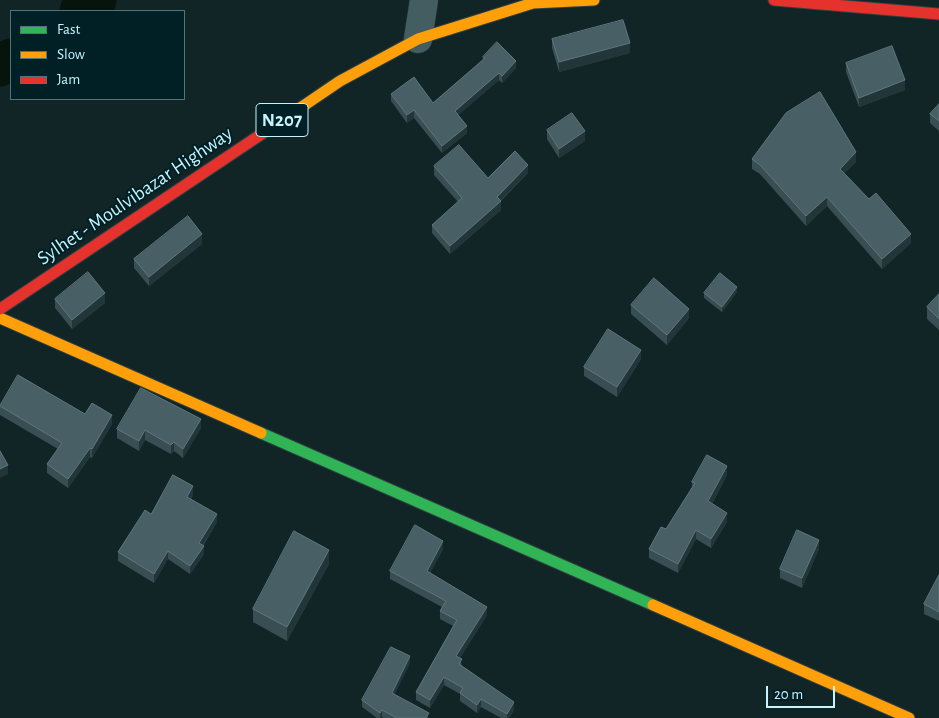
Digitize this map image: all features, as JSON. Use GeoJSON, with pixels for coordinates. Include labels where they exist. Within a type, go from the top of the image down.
{"type":"FeatureCollection","features":[{"type":"Feature","properties":{"kind":"main road","name":"Sylhet - Moulvibazar Highway"},"geometry":{"type":"LineString","coordinates":[[0,310],[340,81],[418,39],[533,2],[594,0]]}},
{"type":"Feature","properties":{"kind":"main road"},"geometry":{"type":"LineString","coordinates":[[774,0],[939,14]]}},
{"type":"Feature","properties":{"kind":"main road"},"geometry":{"type":"LineString","coordinates":[[0,318],[910,718]]}},
{"type":"Feature","properties":{"kind":"street"},"geometry":{"type":"LineString","coordinates":[[418,39],[424,0]]}},
{"type":"Feature","properties":{"kind":"building"},"geometry":{"type":"Polygon","coordinates":[[[623,20],[630,43],[559,62],[552,39],[623,20]]]}},
{"type":"Feature","properties":{"kind":"building"},"geometry":{"type":"Polygon","coordinates":[[[497,42],[516,61],[502,76],[499,73],[455,111],[467,126],[442,146],[414,110],[407,115],[391,94],[414,77],[433,103],[485,58],[483,57],[497,42]]]}},
{"type":"Feature","properties":{"kind":"building"},"geometry":{"type":"Polygon","coordinates":[[[892,46],[905,80],[859,98],[846,63],[892,46]]]}},
{"type":"Feature","properties":{"kind":"building"},"geometry":{"type":"Polygon","coordinates":[[[820,92],[856,152],[840,169],[869,199],[876,193],[911,234],[882,259],[827,197],[806,216],[760,165],[752,159],[786,113],[820,92]]]}},
{"type":"Feature","properties":{"kind":"building"},"geometry":{"type":"Polygon","coordinates":[[[939,104],[939,121],[930,114],[939,104]]]}},
{"type":"Feature","properties":{"kind":"building"},"geometry":{"type":"Polygon","coordinates":[[[572,113],[585,131],[559,149],[547,130],[572,113]]]}},
{"type":"Feature","properties":{"kind":"building"},"geometry":{"type":"Polygon","coordinates":[[[459,145],[488,178],[515,151],[528,165],[497,197],[501,201],[450,246],[432,225],[462,198],[434,166],[459,145]]]}},
{"type":"Feature","properties":{"kind":"building"},"geometry":{"type":"Polygon","coordinates":[[[188,216],[202,234],[149,277],[134,259],[188,216]]]}},
{"type":"Feature","properties":{"kind":"building"},"geometry":{"type":"Polygon","coordinates":[[[88,272],[105,293],[72,320],[55,299],[88,272]]]}},
{"type":"Feature","properties":{"kind":"building"},"geometry":{"type":"Polygon","coordinates":[[[720,273],[737,287],[722,307],[704,293],[720,273]]]}},
{"type":"Feature","properties":{"kind":"building"},"geometry":{"type":"Polygon","coordinates":[[[654,278],[689,309],[667,335],[631,305],[654,278]]]}},
{"type":"Feature","properties":{"kind":"building"},"geometry":{"type":"Polygon","coordinates":[[[939,294],[939,319],[927,307],[939,294]]]}},
{"type":"Feature","properties":{"kind":"building"},"geometry":{"type":"Polygon","coordinates":[[[608,329],[641,350],[617,387],[584,367],[608,329]]]}},
{"type":"Feature","properties":{"kind":"building"},"geometry":{"type":"Polygon","coordinates":[[[18,375],[85,414],[92,403],[112,415],[92,449],[90,448],[68,479],[47,464],[62,443],[0,406],[18,375]]]}},
{"type":"Feature","properties":{"kind":"building"},"geometry":{"type":"Polygon","coordinates":[[[141,388],[201,419],[183,449],[174,442],[171,445],[145,430],[139,441],[117,429],[141,388]]]}},
{"type":"Feature","properties":{"kind":"building"},"geometry":{"type":"Polygon","coordinates":[[[0,451],[8,465],[0,469],[0,451]]]}},
{"type":"Feature","properties":{"kind":"building"},"geometry":{"type":"Polygon","coordinates":[[[707,455],[727,466],[708,501],[727,513],[711,539],[696,530],[678,564],[649,549],[661,527],[666,529],[695,483],[692,482],[707,455]]]}},
{"type":"Feature","properties":{"kind":"building"},"geometry":{"type":"Polygon","coordinates":[[[173,475],[193,486],[187,497],[217,514],[199,543],[204,546],[190,566],[168,551],[154,574],[118,552],[145,510],[151,514],[173,475]]]}},
{"type":"Feature","properties":{"kind":"building"},"geometry":{"type":"Polygon","coordinates":[[[415,525],[443,541],[427,571],[487,607],[456,656],[462,659],[459,664],[514,702],[507,714],[481,699],[477,705],[460,693],[463,688],[444,677],[430,700],[416,692],[457,620],[440,611],[446,601],[390,571],[415,525]]]}},
{"type":"Feature","properties":{"kind":"building"},"geometry":{"type":"Polygon","coordinates":[[[797,530],[819,540],[802,578],[780,569],[797,530]]]}},
{"type":"Feature","properties":{"kind":"building"},"geometry":{"type":"Polygon","coordinates":[[[294,531],[329,550],[287,627],[253,609],[294,531]]]}},
{"type":"Feature","properties":{"kind":"building"},"geometry":{"type":"Polygon","coordinates":[[[939,575],[939,612],[924,604],[939,575]]]}},
{"type":"Feature","properties":{"kind":"building"},"geometry":{"type":"Polygon","coordinates":[[[391,647],[410,656],[392,693],[429,713],[426,718],[397,718],[382,710],[380,713],[362,700],[391,647]]]}},
{"type":"Feature","properties":{"kind":"waterway"},"geometry":{"type":"LineString","coordinates":[[81,10],[96,0]]}},
{"type":"Feature","properties":{"kind":"waterway"},"geometry":{"type":"LineString","coordinates":[[0,66],[10,60]]}},
{"type":"Feature","properties":{"kind":"traffic: fast"},"geometry":{"type":"LineString","coordinates":[[261,433],[653,605]]}},
{"type":"Feature","properties":{"kind":"traffic: slow"},"geometry":{"type":"LineString","coordinates":[[284,119],[340,81],[418,39],[533,3],[594,0]]}},
{"type":"Feature","properties":{"kind":"traffic: slow"},"geometry":{"type":"LineString","coordinates":[[0,318],[261,433]]}},
{"type":"Feature","properties":{"kind":"traffic: slow"},"geometry":{"type":"LineString","coordinates":[[653,605],[909,718]]}},
{"type":"Feature","properties":{"kind":"traffic: jam"},"geometry":{"type":"LineString","coordinates":[[774,0],[939,14]]}},
{"type":"Feature","properties":{"kind":"traffic: jam"},"geometry":{"type":"LineString","coordinates":[[0,309],[284,119]]}}]}
